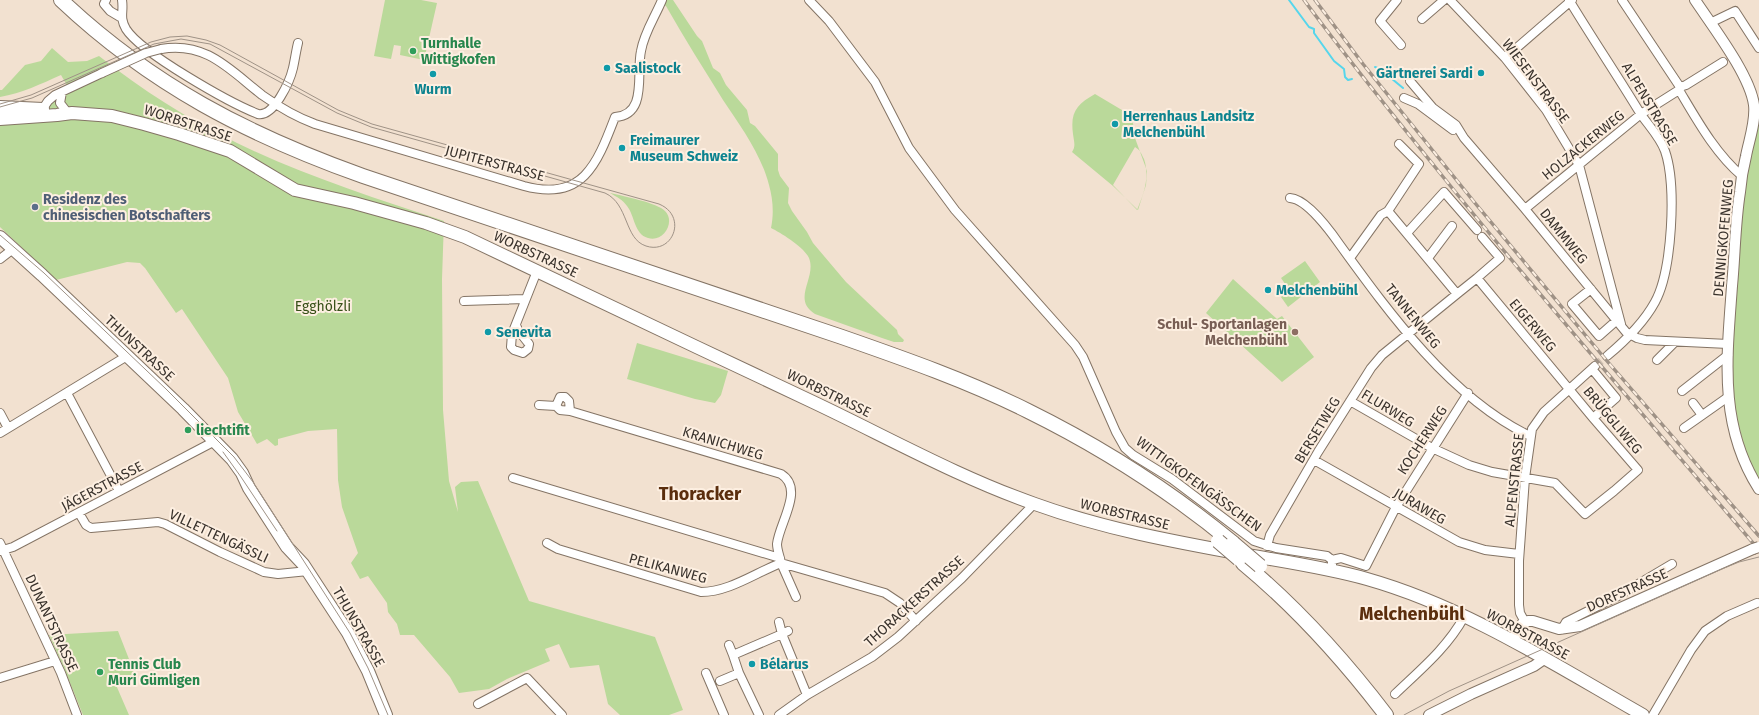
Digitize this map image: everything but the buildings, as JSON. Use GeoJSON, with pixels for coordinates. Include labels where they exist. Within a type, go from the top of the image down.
{"type":"FeatureCollection","features":[{"type":"Feature","properties":{"kind":"highway"},"geometry":{"type":"LineString","coordinates":[[49,0],[104,49],[148,82],[195,111],[254,141],[292,158],[361,184],[832,343],[963,391],[1034,423],[1102,461],[1168,504],[1218,541],[1308,624],[1357,672],[1396,715]]}},
{"type":"Feature","properties":{"kind":"highway"},"geometry":{"type":"LineString","coordinates":[[62,0],[100,35],[153,75],[199,103],[258,134],[295,150],[363,176],[856,342],[972,386],[1043,418],[1107,453],[1168,494],[1233,543],[1260,566],[1318,623],[1357,672],[1386,715]]}},
{"type":"Feature","properties":{"kind":"main road"},"geometry":{"type":"LineString","coordinates":[[0,107],[40,113]]}},
{"type":"Feature","properties":{"kind":"main road","name":"WORBSTRASSE"},"geometry":{"type":"LineString","coordinates":[[0,120],[40,113],[70,112],[98,114],[128,120],[215,145],[240,156],[295,190],[354,203],[440,227],[537,271],[965,476],[1034,504],[1100,524],[1155,538],[1332,565],[1362,578],[1401,590],[1464,617],[1512,641],[1643,715]]}},
{"type":"Feature","properties":{"kind":"main road","name":"THUNSTRASSE"},"geometry":{"type":"LineString","coordinates":[[0,236],[215,441],[242,473],[249,488],[287,547],[308,571],[356,648],[386,715]]}},
{"type":"Feature","properties":{"kind":"street"},"geometry":{"type":"LineString","coordinates":[[106,0],[104,4],[110,11],[120,17],[128,32],[138,42],[195,80],[258,114],[266,114],[275,104],[290,77],[298,43]]}},
{"type":"Feature","properties":{"kind":"street"},"geometry":{"type":"LineString","coordinates":[[120,17],[123,6],[122,0]]}},
{"type":"Feature","properties":{"kind":"street","name":"JUPITERSTRASSE"},"geometry":{"type":"LineString","coordinates":[[40,113],[48,101],[62,92],[102,73],[161,49],[174,47],[189,48],[210,56],[275,104],[305,121],[533,188],[548,190],[563,188],[579,180],[586,174],[602,150],[614,117],[625,115],[635,105],[638,92],[640,51],[645,35],[662,0]]}},
{"type":"Feature","properties":{"kind":"street","name":"WITTIGKOFENGÄSSCHEN"},"geometry":{"type":"LineString","coordinates":[[809,0],[829,21],[875,82],[909,148],[955,210],[1075,344],[1083,357],[1116,432],[1125,448],[1179,484],[1254,541],[1267,546]]}},
{"type":"Feature","properties":{"kind":"street"},"geometry":{"type":"LineString","coordinates":[[1397,0],[1380,21],[1401,45]]}},
{"type":"Feature","properties":{"kind":"street"},"geometry":{"type":"LineString","coordinates":[[1422,19],[1444,0]]}},
{"type":"Feature","properties":{"kind":"street","name":"WIESENSTRASSE"},"geometry":{"type":"LineString","coordinates":[[1450,0],[1504,58],[1546,110],[1579,165],[1619,324]]}},
{"type":"Feature","properties":{"kind":"street"},"geometry":{"type":"LineString","coordinates":[[1622,0],[1679,88],[1710,140],[1733,168],[1742,176]]}},
{"type":"Feature","properties":{"kind":"street","name":"DENNIGKOFENWEG"},"geometry":{"type":"LineString","coordinates":[[1695,0],[1744,77],[1756,104],[1742,176],[1738,207],[1728,349],[1728,397],[1736,437],[1747,468],[1759,489]]}},
{"type":"Feature","properties":{"kind":"street"},"geometry":{"type":"LineString","coordinates":[[1504,58],[1570,1]]}},
{"type":"Feature","properties":{"kind":"street","name":"ALPENSTRASSE"},"geometry":{"type":"LineString","coordinates":[[1570,1],[1665,149],[1670,174],[1671,207],[1668,252],[1662,284],[1655,302],[1636,330],[1607,356]]}},
{"type":"Feature","properties":{"kind":"street"},"geometry":{"type":"LineString","coordinates":[[1710,23],[1735,11],[1759,48]]}},
{"type":"Feature","properties":{"kind":"street","name":"HOLZACKERWEG"},"geometry":{"type":"LineString","coordinates":[[1525,209],[1642,114],[1679,88],[1723,62]]}},
{"type":"Feature","properties":{"kind":"street","name":"DAMMWEG"},"geometry":{"type":"LineString","coordinates":[[1410,81],[1433,108],[1456,125],[1464,138],[1525,209],[1626,332],[1630,335],[1645,340],[1676,342],[1728,349]]}},
{"type":"Feature","properties":{"kind":"street"},"geometry":{"type":"LineString","coordinates":[[62,92],[60,104],[70,112]]}},
{"type":"Feature","properties":{"kind":"street"},"geometry":{"type":"LineString","coordinates":[[1404,98],[1418,104],[1464,138]]}},
{"type":"Feature","properties":{"kind":"street"},"geometry":{"type":"LineString","coordinates":[[1350,258],[1381,215],[1388,211],[1418,164],[1399,144]]}},
{"type":"Feature","properties":{"kind":"street"},"geometry":{"type":"LineString","coordinates":[[1407,233],[1444,192],[1477,230]]}},
{"type":"Feature","properties":{"kind":"street","name":"TANNENWEG"},"geometry":{"type":"LineString","coordinates":[[1290,198],[1296,199],[1323,222],[1408,334],[1434,362],[1468,393],[1509,424],[1530,436]]}},
{"type":"Feature","properties":{"kind":"street"},"geometry":{"type":"LineString","coordinates":[[1388,211],[1457,294],[1500,258],[1482,237]]}},
{"type":"Feature","properties":{"kind":"street"},"geometry":{"type":"LineString","coordinates":[[1428,258],[1452,226]]}},
{"type":"Feature","properties":{"kind":"street"},"geometry":{"type":"LineString","coordinates":[[0,259],[13,249]]}},
{"type":"Feature","properties":{"kind":"street"},"geometry":{"type":"LineString","coordinates":[[516,324],[537,271]]}},
{"type":"Feature","properties":{"kind":"street","name":"EIGERWEG"},"geometry":{"type":"LineString","coordinates":[[1477,278],[1569,388]]}},
{"type":"Feature","properties":{"kind":"street"},"geometry":{"type":"LineString","coordinates":[[1591,289],[1572,304],[1599,336],[1619,324]]}},
{"type":"Feature","properties":{"kind":"street","name":"BERSETWEG"},"geometry":{"type":"LineString","coordinates":[[1267,546],[1270,535],[1362,380],[1376,362],[1457,294]]}},
{"type":"Feature","properties":{"kind":"street"},"geometry":{"type":"LineString","coordinates":[[464,301],[525,299]]}},
{"type":"Feature","properties":{"kind":"street"},"geometry":{"type":"LineString","coordinates":[[1657,360],[1676,342]]}},
{"type":"Feature","properties":{"kind":"street"},"geometry":{"type":"LineString","coordinates":[[1682,391],[1728,349]]}},
{"type":"Feature","properties":{"kind":"street"},"geometry":{"type":"LineString","coordinates":[[0,433],[127,356]]}},
{"type":"Feature","properties":{"kind":"street","name":"ALPENSTRASSE"},"geometry":{"type":"LineString","coordinates":[[1525,622],[1520,614],[1519,605],[1519,554],[1530,436],[1539,417],[1569,388],[1594,368],[1616,398],[1593,418]]}},
{"type":"Feature","properties":{"kind":"street","name":"BRÜGGLIWEG"},"geometry":{"type":"LineString","coordinates":[[1525,478],[1555,483],[1585,514],[1638,470],[1569,388]]}},
{"type":"Feature","properties":{"kind":"street"},"geometry":{"type":"LineString","coordinates":[[68,393],[119,491]]}},
{"type":"Feature","properties":{"kind":"street","name":"KOCHERWEG"},"geometry":{"type":"LineString","coordinates":[[1332,565],[1341,558],[1366,566],[1396,507],[1468,393]]}},
{"type":"Feature","properties":{"kind":"street"},"geometry":{"type":"LineString","coordinates":[[540,405],[556,406],[560,397],[565,397],[569,401],[570,411]]}},
{"type":"Feature","properties":{"kind":"street"},"geometry":{"type":"LineString","coordinates":[[1684,428],[1728,397]]}},
{"type":"Feature","properties":{"kind":"street","name":"FLURWEG"},"geometry":{"type":"LineString","coordinates":[[1350,401],[1432,448],[1479,468],[1525,478]]}},
{"type":"Feature","properties":{"kind":"street"},"geometry":{"type":"LineString","coordinates":[[1693,404],[1702,415]]}},
{"type":"Feature","properties":{"kind":"street","name":"KRANICHWEG"},"geometry":{"type":"LineString","coordinates":[[556,406],[560,410],[570,411],[777,472],[784,476],[789,482],[792,491],[777,543],[781,560],[796,597]]}},
{"type":"Feature","properties":{"kind":"street"},"geometry":{"type":"LineString","coordinates":[[0,413],[8,428]]}},
{"type":"Feature","properties":{"kind":"street","name":"JÄGERSTRASSE"},"geometry":{"type":"LineString","coordinates":[[1,548],[13,547],[215,441]]}},
{"type":"Feature","properties":{"kind":"street","name":"JURAWEG"},"geometry":{"type":"LineString","coordinates":[[1314,460],[1459,542],[1485,550],[1519,554]]}},
{"type":"Feature","properties":{"kind":"street"},"geometry":{"type":"LineString","coordinates":[[513,478],[885,593],[900,603],[916,621]]}},
{"type":"Feature","properties":{"kind":"street","name":"THORACKERSTRASSE"},"geometry":{"type":"LineString","coordinates":[[779,715],[807,695],[872,657],[916,621],[962,578],[1034,504]]}},
{"type":"Feature","properties":{"kind":"street","name":"VILLETTENGÄSSLI"},"geometry":{"type":"LineString","coordinates":[[79,513],[86,525],[91,528],[158,522],[165,524],[264,572],[278,574],[308,571]]}},
{"type":"Feature","properties":{"kind":"street","name":"PELIKANWEG"},"geometry":{"type":"LineString","coordinates":[[547,543],[558,549],[701,592],[714,592],[727,587],[781,560]]}},
{"type":"Feature","properties":{"kind":"street"},"geometry":{"type":"LineString","coordinates":[[1267,546],[1327,556],[1332,565]]}},
{"type":"Feature","properties":{"kind":"street","name":"DUNANTSTRASSE"},"geometry":{"type":"LineString","coordinates":[[1,548],[55,661],[77,715]]}},
{"type":"Feature","properties":{"kind":"street","name":"DORFSTRASSE"},"geometry":{"type":"LineString","coordinates":[[1525,622],[1532,620],[1562,629],[1580,626],[1756,548]]}},
{"type":"Feature","properties":{"kind":"street"},"geometry":{"type":"LineString","coordinates":[[1562,629],[1566,622],[1618,596],[1672,564]]}},
{"type":"Feature","properties":{"kind":"street"},"geometry":{"type":"LineString","coordinates":[[1653,715],[1691,650],[1706,631],[1727,616],[1757,603]]}},
{"type":"Feature","properties":{"kind":"street"},"geometry":{"type":"LineString","coordinates":[[1395,694],[1440,651],[1452,637],[1464,617]]}},
{"type":"Feature","properties":{"kind":"street"},"geometry":{"type":"LineString","coordinates":[[779,622],[785,633],[807,695]]}},
{"type":"Feature","properties":{"kind":"street"},"geometry":{"type":"LineString","coordinates":[[1512,641],[1519,628],[1525,622]]}},
{"type":"Feature","properties":{"kind":"street"},"geometry":{"type":"LineString","coordinates":[[733,655],[785,633]]}},
{"type":"Feature","properties":{"kind":"street"},"geometry":{"type":"LineString","coordinates":[[729,645],[739,673],[759,715]]}},
{"type":"Feature","properties":{"kind":"street"},"geometry":{"type":"LineString","coordinates":[[1430,715],[1471,694],[1534,666],[1544,659]]}},
{"type":"Feature","properties":{"kind":"street"},"geometry":{"type":"LineString","coordinates":[[0,678],[55,661]]}},
{"type":"Feature","properties":{"kind":"street"},"geometry":{"type":"LineString","coordinates":[[706,673],[724,715]]}},
{"type":"Feature","properties":{"kind":"street"},"geometry":{"type":"LineString","coordinates":[[720,681],[739,673]]}},
{"type":"Feature","properties":{"kind":"street"},"geometry":{"type":"LineString","coordinates":[[478,704],[527,678],[562,715]]}},
{"type":"Feature","properties":{"kind":"green space"},"geometry":{"type":"Polygon","coordinates":[[[385,0],[421,0],[437,3],[424,60],[400,55],[401,46],[394,45],[391,59],[374,56],[385,0]]]}},
{"type":"Feature","properties":{"kind":"green space"},"geometry":{"type":"Polygon","coordinates":[[[663,0],[673,0],[702,41],[713,68],[720,73],[726,85],[747,110],[750,123],[755,126],[778,154],[778,170],[780,176],[789,188],[788,203],[813,243],[846,282],[897,330],[898,334],[904,340],[903,342],[894,342],[882,338],[815,314],[808,308],[805,302],[805,295],[811,266],[809,258],[797,245],[771,228],[773,206],[769,185],[766,174],[756,152],[666,6],[662,4],[663,0]]]}},
{"type":"Feature","properties":{"kind":"green space","name":"Egghölzli"},"geometry":{"type":"Polygon","coordinates":[[[52,48],[68,62],[87,61],[99,56],[132,81],[183,114],[262,155],[391,204],[444,221],[442,279],[443,410],[449,481],[458,512],[455,487],[461,482],[478,481],[529,601],[655,637],[683,710],[669,715],[620,715],[608,704],[599,665],[570,668],[559,644],[545,649],[550,661],[507,679],[489,689],[459,693],[450,677],[414,635],[400,635],[397,624],[388,612],[387,603],[368,576],[360,579],[351,563],[358,553],[342,507],[338,480],[337,429],[308,431],[278,439],[278,445],[275,446],[267,439],[257,444],[238,412],[228,378],[182,309],[176,313],[140,263],[127,262],[56,280],[0,227],[0,121],[47,106],[69,89],[61,75],[31,88],[0,97],[0,90],[2,90],[25,65],[41,61],[52,48]]]}},
{"type":"Feature","properties":{"kind":"green space"},"geometry":{"type":"Polygon","coordinates":[[[1095,94],[1132,116],[1135,138],[1140,151],[1135,147],[1113,185],[1125,198],[1072,152],[1074,146],[1072,126],[1074,114],[1079,105],[1095,94]]]}},
{"type":"Feature","properties":{"kind":"green space"},"geometry":{"type":"Polygon","coordinates":[[[1759,113],[1759,478],[1750,466],[1728,388],[1739,193],[1759,113]]]}},
{"type":"Feature","properties":{"kind":"green space"},"geometry":{"type":"Polygon","coordinates":[[[1146,168],[1147,171],[1146,185],[1138,210],[1137,209],[1145,185],[1146,168]]]}},
{"type":"Feature","properties":{"kind":"green space"},"geometry":{"type":"Polygon","coordinates":[[[610,193],[640,200],[655,205],[665,211],[669,221],[663,235],[653,239],[643,236],[637,229],[630,210],[620,199],[610,193]]]}},
{"type":"Feature","properties":{"kind":"green space"},"geometry":{"type":"Polygon","coordinates":[[[1305,261],[1320,282],[1288,307],[1281,297],[1290,291],[1281,278],[1305,261]]]}},
{"type":"Feature","properties":{"kind":"green space"},"geometry":{"type":"Polygon","coordinates":[[[1233,279],[1277,319],[1282,316],[1314,357],[1282,382],[1206,313],[1233,279]]]}},
{"type":"Feature","properties":{"kind":"green space"},"geometry":{"type":"Polygon","coordinates":[[[637,343],[728,371],[721,395],[715,403],[695,399],[627,379],[637,343]]]}},
{"type":"Feature","properties":{"kind":"green space","name":"Tennis Club Muri Gümligen"},"geometry":{"type":"Polygon","coordinates":[[[118,631],[136,677],[116,685],[129,715],[83,715],[49,635],[118,631]]]}},
{"type":"Feature","properties":{"kind":"waterway"},"geometry":{"type":"LineString","coordinates":[[1289,0],[1309,27],[1314,29],[1314,33],[1334,61],[1344,69],[1345,77],[1348,80],[1352,79]]}},
{"type":"Feature","properties":{"kind":"waterway"},"geometry":{"type":"LineString","coordinates":[[1375,67],[1380,69],[1403,88]]}},
{"type":"Feature","properties":{"kind":"tunnel"},"geometry":{"type":"LineString","coordinates":[[1595,366],[1607,356]]}},
{"type":"Feature","properties":{"kind":"tram line"},"geometry":{"type":"LineString","coordinates":[[0,104],[31,95],[151,42],[170,37],[187,36],[220,45],[338,110],[372,124],[659,204],[668,210],[673,217],[675,225],[674,233],[670,240],[664,245],[656,247],[646,246],[639,242],[634,236],[618,205],[613,198],[605,193],[371,127],[337,113],[210,44],[181,39],[154,44],[32,98],[0,107]]}},
{"type":"Feature","properties":{"kind":"tram line"},"geometry":{"type":"LineString","coordinates":[[0,235],[44,273],[166,389],[234,457],[253,482],[350,633],[368,668],[388,715]]}},
{"type":"Feature","properties":{"kind":"tram line"},"geometry":{"type":"LineString","coordinates":[[223,452],[277,531]]}},
{"type":"Feature","properties":{"kind":"tram line"},"geometry":{"type":"LineString","coordinates":[[1404,715],[1449,691],[1722,569],[1739,562],[1759,557]]}},
{"type":"Feature","properties":{"kind":"railway"},"geometry":{"type":"LineString","coordinates":[[1304,0],[1373,90],[1482,225],[1759,550]]}},
{"type":"Feature","properties":{"kind":"railway"},"geometry":{"type":"LineString","coordinates":[[1315,0],[1363,64],[1475,203],[1607,361],[1759,536]]}},
{"type":"Feature","properties":{"kind":"place","name":"Turnhalle Wittigkofen"},"geometry":{"type":"Point","coordinates":[413,51]}},
{"type":"Feature","properties":{"kind":"place","name":"Saalistock"},"geometry":{"type":"Point","coordinates":[607,68]}},
{"type":"Feature","properties":{"kind":"place","name":"Gärtnerei Sardi"},"geometry":{"type":"Point","coordinates":[1481,73]}},
{"type":"Feature","properties":{"kind":"place","name":"Wurm"},"geometry":{"type":"Point","coordinates":[433,74]}},
{"type":"Feature","properties":{"kind":"place","name":"Herrenhaus Landsitz Melchenbühl"},"geometry":{"type":"Point","coordinates":[1115,124]}},
{"type":"Feature","properties":{"kind":"place","name":"Freimaurer Museum Schweiz"},"geometry":{"type":"Point","coordinates":[622,148]}},
{"type":"Feature","properties":{"kind":"place","name":"Residenz des chinesischen Botschafters"},"geometry":{"type":"Point","coordinates":[35,207]}},
{"type":"Feature","properties":{"kind":"place","name":"Melchenbühl"},"geometry":{"type":"Point","coordinates":[1268,290]}},
{"type":"Feature","properties":{"kind":"place","name":"Senevita"},"geometry":{"type":"Point","coordinates":[488,332]}},
{"type":"Feature","properties":{"kind":"place","name":"Schul- Sportanlagen Melchenbühl"},"geometry":{"type":"Point","coordinates":[1295,332]}},
{"type":"Feature","properties":{"kind":"place","name":"liechtifit"},"geometry":{"type":"Point","coordinates":[188,430]}},
{"type":"Feature","properties":{"kind":"place","name":"Bélarus"},"geometry":{"type":"Point","coordinates":[752,664]}},
{"type":"Feature","properties":{"kind":"place","name":"Tennis Club Muri Gümligen"},"geometry":{"type":"Point","coordinates":[100,672]}},
{"type":"Feature","properties":{"kind":"district","name":"Thoracker"},"geometry":{"type":"Point","coordinates":[700,494]}},
{"type":"Feature","properties":{"kind":"district","name":"Melchenbühl"},"geometry":{"type":"Point","coordinates":[1412,614]}}]}
